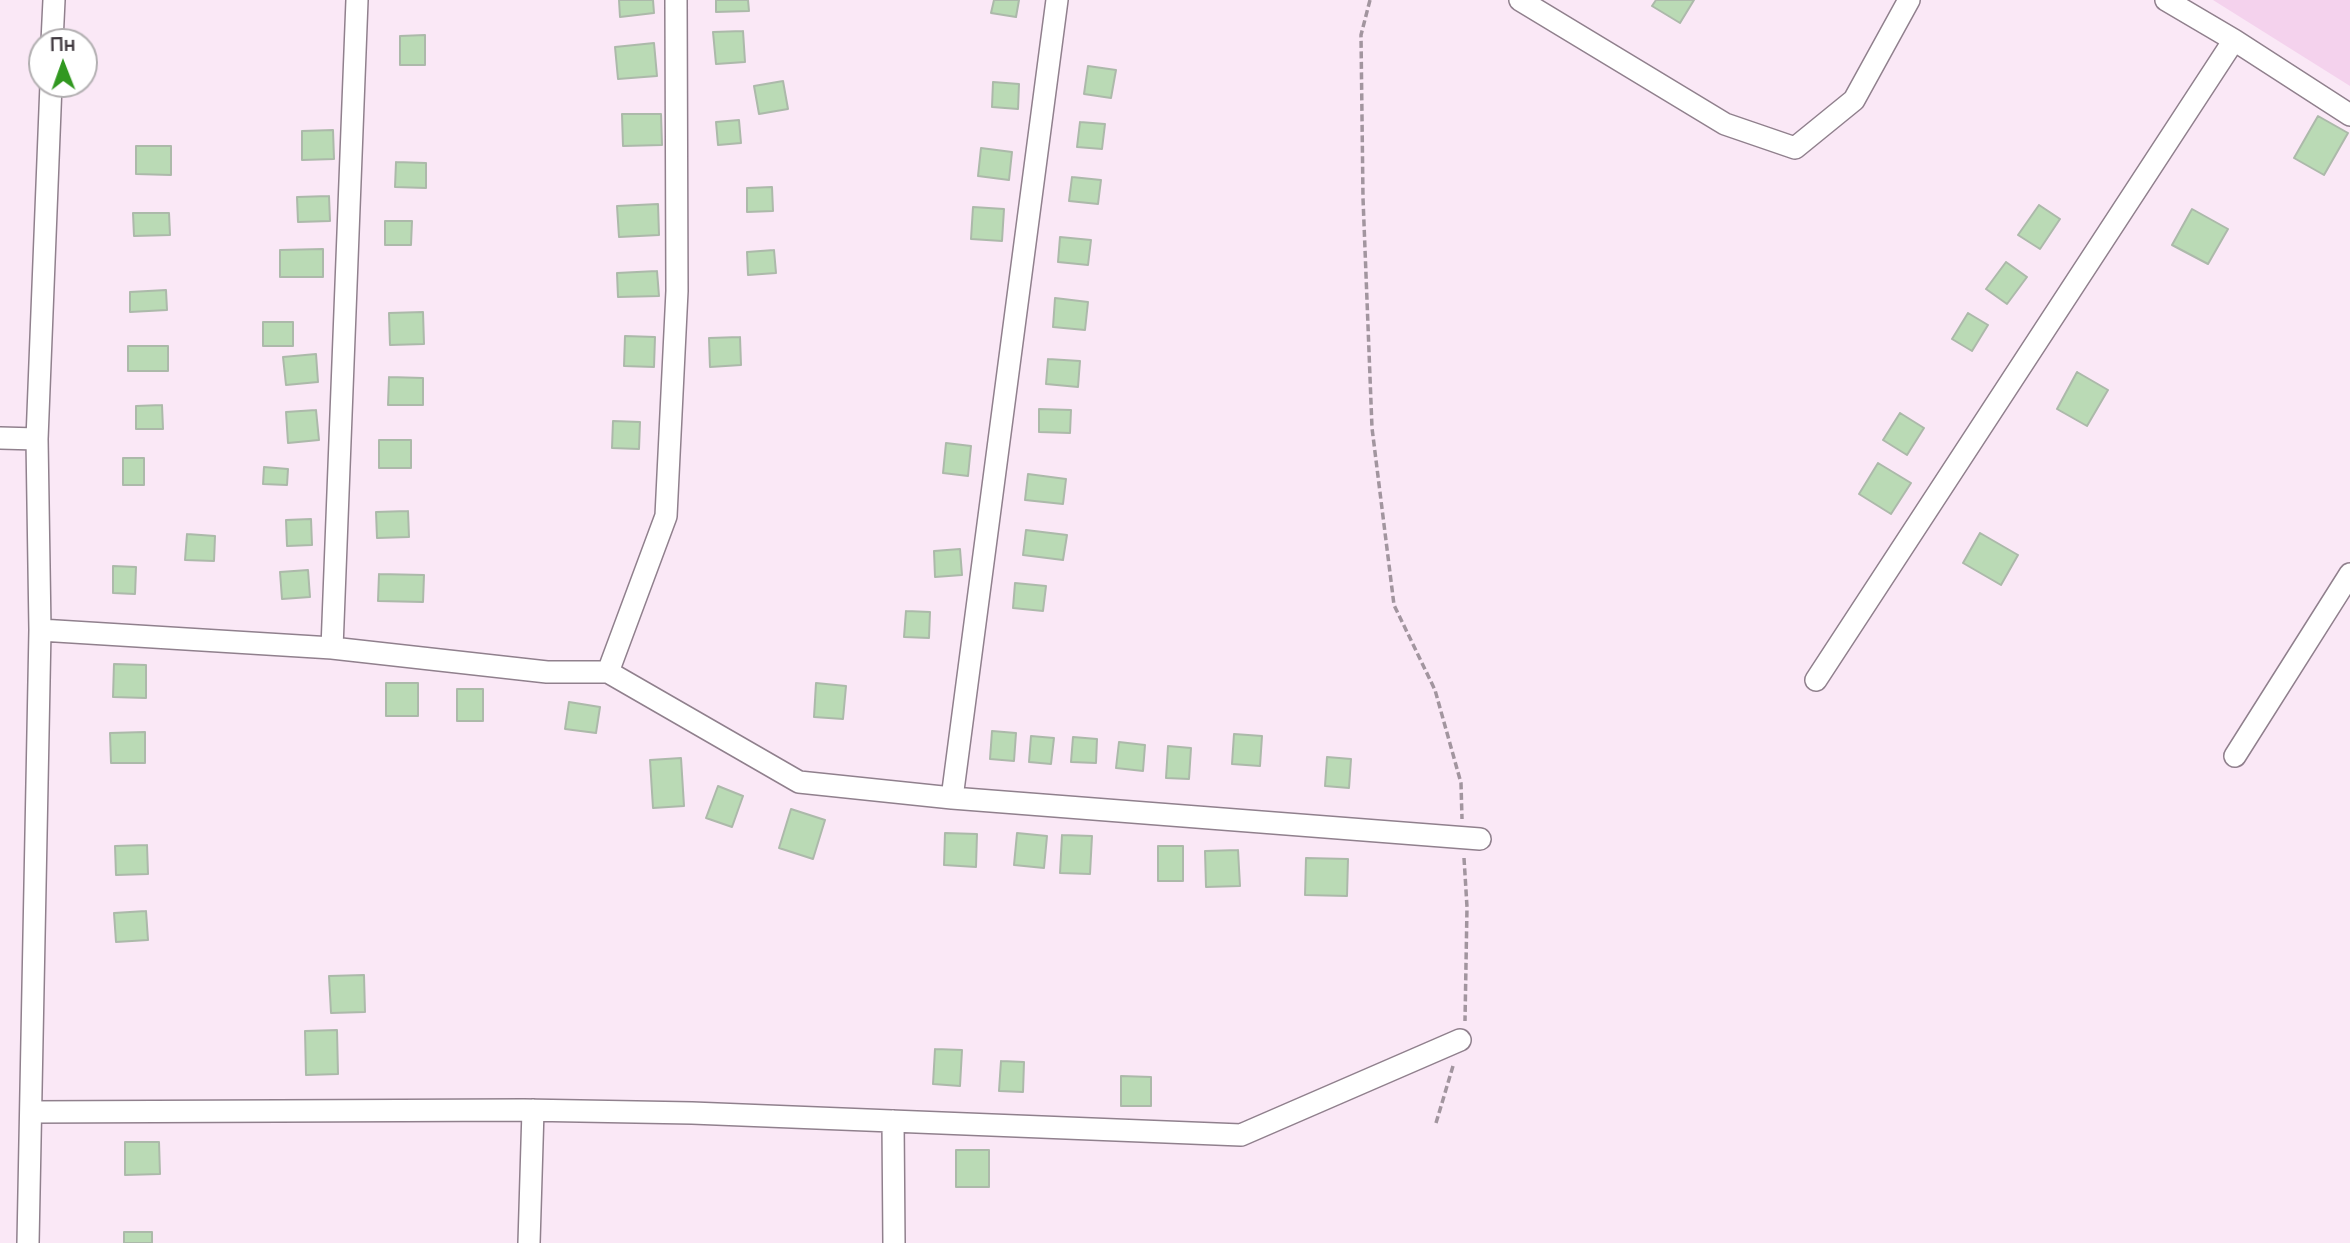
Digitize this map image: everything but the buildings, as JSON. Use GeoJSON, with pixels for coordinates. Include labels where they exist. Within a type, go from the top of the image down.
{"type":"FeatureCollection","features":[{"type":"Feature","properties":{"kind":"street"},"geometry":{"type":"LineString","coordinates":[[53,28],[54,0]]}},
{"type":"Feature","properties":{"kind":"street"},"geometry":{"type":"LineString","coordinates":[[332,648],[357,0]]}},
{"type":"Feature","properties":{"kind":"street"},"geometry":{"type":"LineString","coordinates":[[608,672],[666,516],[677,291],[676,0]]}},
{"type":"Feature","properties":{"kind":"street"},"geometry":{"type":"LineString","coordinates":[[952,798],[1057,0]]}},
{"type":"Feature","properties":{"kind":"street"},"geometry":{"type":"LineString","coordinates":[[1520,0],[1725,124],[1796,148],[1854,100],[1909,0]]}},
{"type":"Feature","properties":{"kind":"street"},"geometry":{"type":"LineString","coordinates":[[2166,0],[2234,40],[2350,115]]}},
{"type":"Feature","properties":{"kind":"street"},"geometry":{"type":"LineString","coordinates":[[1816,680],[2234,40]]}},
{"type":"Feature","properties":{"kind":"street"},"geometry":{"type":"LineString","coordinates":[[28,1243],[40,630],[37,439],[50,98]]}},
{"type":"Feature","properties":{"kind":"street"},"geometry":{"type":"LineString","coordinates":[[0,438],[37,439]]}},
{"type":"Feature","properties":{"kind":"street"},"geometry":{"type":"LineString","coordinates":[[2235,756],[2350,573]]}},
{"type":"Feature","properties":{"kind":"street"},"geometry":{"type":"LineString","coordinates":[[40,630],[332,648],[547,672],[608,672],[799,782],[952,798],[1471,838]]}},
{"type":"Feature","properties":{"kind":"street"},"geometry":{"type":"LineString","coordinates":[[32,1112],[533,1110],[1241,1135],[1460,1040]]}},
{"type":"Feature","properties":{"kind":"street"},"geometry":{"type":"LineString","coordinates":[[529,1243],[533,1110]]}},
{"type":"Feature","properties":{"kind":"street"},"geometry":{"type":"LineString","coordinates":[[893,1121],[894,1243]]}},
{"type":"Feature","properties":{"kind":"path"},"geometry":{"type":"LineString","coordinates":[[1370,0],[1361,35],[1363,198],[1372,428],[1394,605],[1435,690],[1461,783],[1471,838],[1467,907],[1467,1016],[1436,1123]]}},
{"type":"Feature","properties":{"kind":"shaded area"},"geometry":{"type":"Polygon","coordinates":[[[2213,0],[2350,0],[2350,86],[2213,0]]]}}]}
